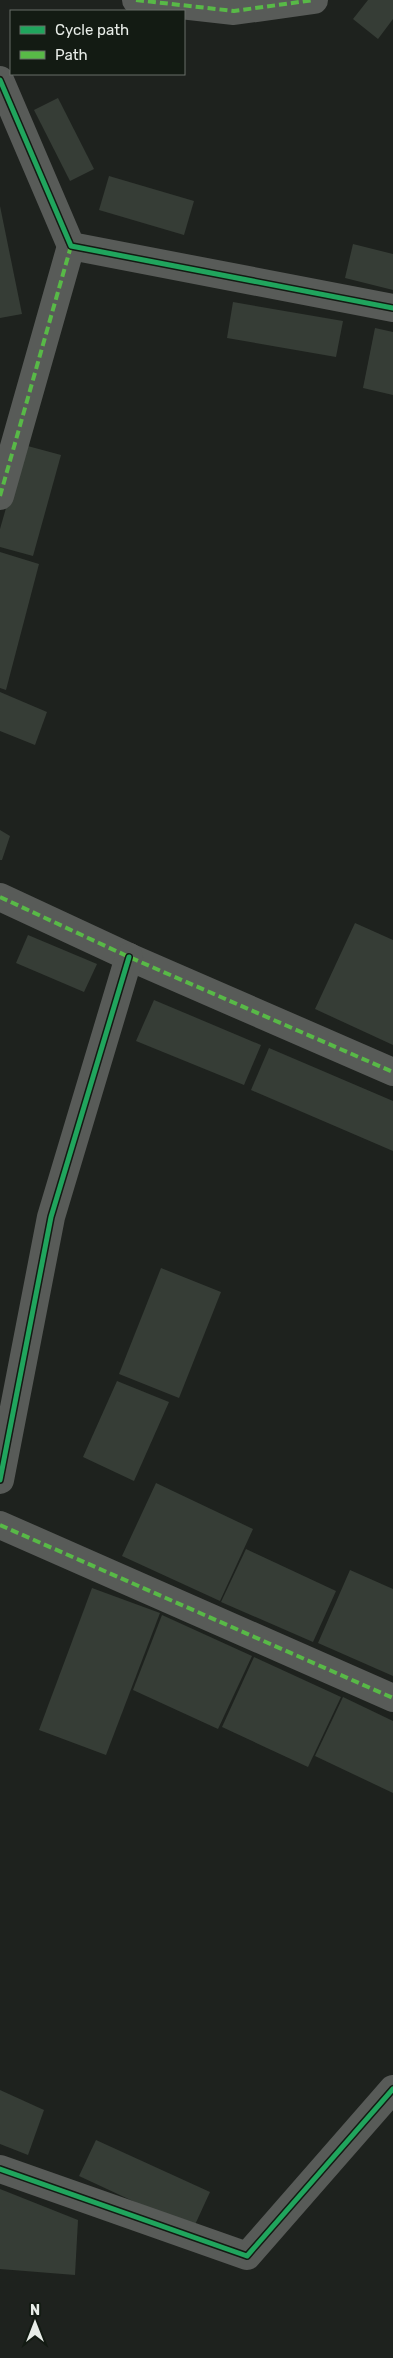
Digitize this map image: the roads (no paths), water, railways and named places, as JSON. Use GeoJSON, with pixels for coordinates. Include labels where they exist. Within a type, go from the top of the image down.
{"type":"FeatureCollection","features":[{"type":"Feature","properties":{"kind":"street"},"geometry":{"type":"LineString","coordinates":[[136,0],[234,11],[314,0]]}},
{"type":"Feature","properties":{"kind":"street"},"geometry":{"type":"LineString","coordinates":[[0,80],[71,246],[0,496]]}},
{"type":"Feature","properties":{"kind":"street"},"geometry":{"type":"LineString","coordinates":[[71,246],[393,308]]}},
{"type":"Feature","properties":{"kind":"street"},"geometry":{"type":"LineString","coordinates":[[0,897],[129,957],[393,1072]]}},
{"type":"Feature","properties":{"kind":"street"},"geometry":{"type":"LineString","coordinates":[[0,1480],[50,1217],[129,957]]}},
{"type":"Feature","properties":{"kind":"street"},"geometry":{"type":"LineString","coordinates":[[0,1525],[393,1698]]}},
{"type":"Feature","properties":{"kind":"street"},"geometry":{"type":"LineString","coordinates":[[0,2168],[247,2256],[393,2088]]}}]}
